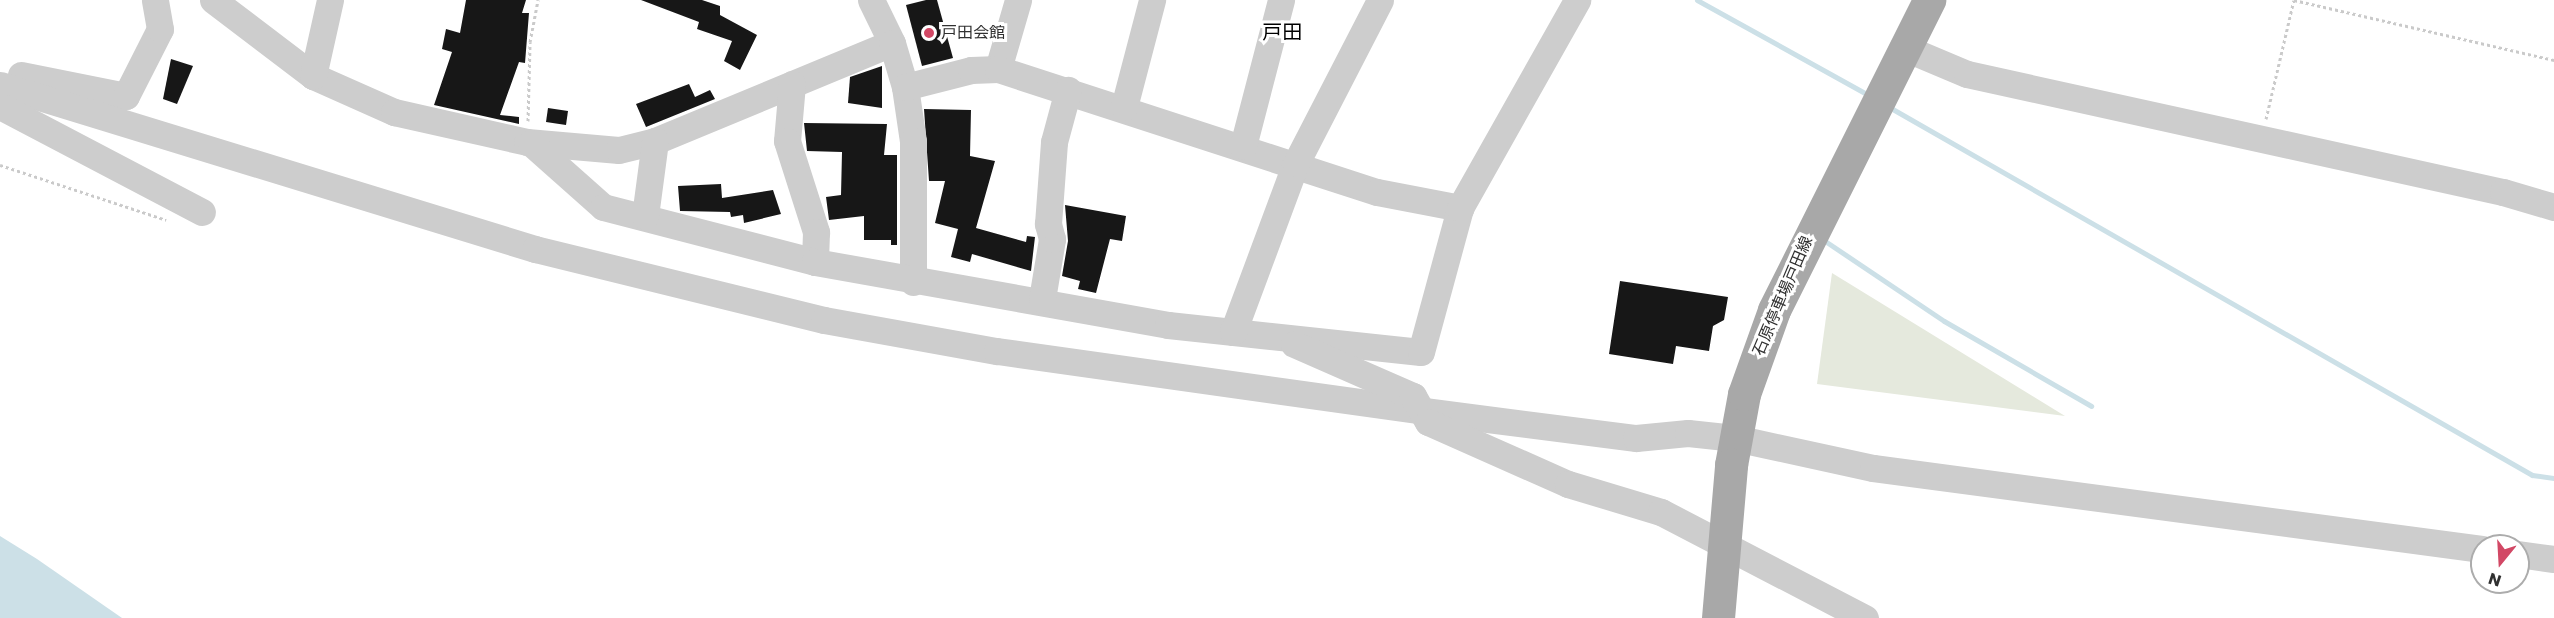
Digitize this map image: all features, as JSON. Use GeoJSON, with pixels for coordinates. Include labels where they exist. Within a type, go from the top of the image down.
{"type":"FeatureCollection","features":[{"type":"Feature","properties":{"kind":"main road","name":"石原停車場戸田線"},"geometry":{"type":"LineString","coordinates":[[1718,618],[1733,451],[1744,394],[1774,310],[1929,0]]}},
{"type":"Feature","properties":{"kind":"street"},"geometry":{"type":"LineString","coordinates":[[0,71],[126,96],[160,29],[155,0]]}},
{"type":"Feature","properties":{"kind":"street"},"geometry":{"type":"LineString","coordinates":[[213,0],[314,76],[393,112],[529,143],[619,150],[655,141],[892,43]]}},
{"type":"Feature","properties":{"kind":"street"},"geometry":{"type":"LineString","coordinates":[[314,76],[330,0]]}},
{"type":"Feature","properties":{"kind":"street"},"geometry":{"type":"LineString","coordinates":[[871,0],[892,43],[905,87],[913,141],[912,282]]}},
{"type":"Feature","properties":{"kind":"street"},"geometry":{"type":"LineString","coordinates":[[998,69],[1018,0]]}},
{"type":"Feature","properties":{"kind":"street"},"geometry":{"type":"LineString","coordinates":[[1124,107],[1152,0]]}},
{"type":"Feature","properties":{"kind":"street"},"geometry":{"type":"LineString","coordinates":[[1243,146],[1281,0]]}},
{"type":"Feature","properties":{"kind":"street"},"geometry":{"type":"LineString","coordinates":[[1233,332],[1296,163],[1380,0]]}},
{"type":"Feature","properties":{"kind":"street"},"geometry":{"type":"LineString","coordinates":[[529,143],[603,207],[645,216],[815,262],[912,282],[1042,299],[1168,325],[1285,339],[1335,339],[1421,352],[1460,208],[1577,0]]}},
{"type":"Feature","properties":{"kind":"street"},"geometry":{"type":"LineString","coordinates":[[1905,48],[1967,74],[2503,192],[2554,207]]}},
{"type":"Feature","properties":{"kind":"street"},"geometry":{"type":"LineString","coordinates":[[905,87],[971,70],[998,69],[1124,107],[1377,192],[1460,208]]}},
{"type":"Feature","properties":{"kind":"street"},"geometry":{"type":"LineString","coordinates":[[792,84],[787,141],[816,232],[815,262]]}},
{"type":"Feature","properties":{"kind":"street"},"geometry":{"type":"LineString","coordinates":[[0,85],[535,249],[824,320],[997,351],[1424,411],[1636,438],[1688,433],[1733,451],[2470,547]]}},
{"type":"Feature","properties":{"kind":"street"},"geometry":{"type":"LineString","coordinates":[[1042,299],[1052,239],[1048,224],[1054,142],[1068,90]]}},
{"type":"Feature","properties":{"kind":"street"},"geometry":{"type":"LineString","coordinates":[[0,106],[202,212]]}},
{"type":"Feature","properties":{"kind":"street"},"geometry":{"type":"LineString","coordinates":[[645,216],[655,141]]}},
{"type":"Feature","properties":{"kind":"street"},"geometry":{"type":"LineString","coordinates":[[1285,339],[1413,396],[1424,411],[1428,422],[1568,484],[1661,512],[1865,618]]}},
{"type":"Feature","properties":{"kind":"street"},"geometry":{"type":"LineString","coordinates":[[2530,556],[2554,559]]}},
{"type":"Feature","properties":{"kind":"path"},"geometry":{"type":"LineString","coordinates":[[529,143],[530,42],[538,0]]}},
{"type":"Feature","properties":{"kind":"path"},"geometry":{"type":"LineString","coordinates":[[2262,139],[2294,0],[2554,60]]}},
{"type":"Feature","properties":{"kind":"path"},"geometry":{"type":"LineString","coordinates":[[0,165],[177,224]]}},
{"type":"Feature","properties":{"kind":"shaded area"},"geometry":{"type":"Polygon","coordinates":[[[1832,273],[2065,416],[1817,384],[1832,273]]]}},
{"type":"Feature","properties":{"kind":"shaded area"},"geometry":{"type":"Polygon","coordinates":[[[0,536],[37,559],[122,618],[0,618],[0,536]]]}},
{"type":"Feature","properties":{"kind":"building"},"geometry":{"type":"Polygon","coordinates":[[[466,0],[526,0],[522,13],[529,13],[525,63],[519,62],[500,115],[519,117],[519,124],[434,105],[452,52],[442,49],[446,29],[460,33],[466,0]]]}},
{"type":"Feature","properties":{"kind":"building"},"geometry":{"type":"Polygon","coordinates":[[[641,0],[702,0],[720,6],[720,15],[757,35],[740,70],[724,61],[732,41],[697,29],[699,22],[641,0]]]}},
{"type":"Feature","properties":{"kind":"building","name":"戸田会館"},"geometry":{"type":"Polygon","coordinates":[[[937,0],[953,58],[922,66],[906,5],[937,0]]]}},
{"type":"Feature","properties":{"kind":"building"},"geometry":{"type":"Polygon","coordinates":[[[171,59],[193,66],[177,104],[163,99],[171,59]]]}},
{"type":"Feature","properties":{"kind":"building"},"geometry":{"type":"Polygon","coordinates":[[[882,66],[882,108],[848,103],[850,77],[882,66]]]}},
{"type":"Feature","properties":{"kind":"building"},"geometry":{"type":"Polygon","coordinates":[[[689,84],[695,97],[710,90],[715,99],[646,127],[636,104],[689,84]]]}},
{"type":"Feature","properties":{"kind":"building"},"geometry":{"type":"Polygon","coordinates":[[[548,108],[568,111],[566,125],[546,122],[548,108]]]}},
{"type":"Feature","properties":{"kind":"building"},"geometry":{"type":"Polygon","coordinates":[[[924,109],[971,110],[970,156],[995,161],[976,228],[1026,242],[1027,236],[1035,237],[1031,271],[972,254],[970,262],[951,257],[958,229],[935,223],[945,181],[929,181],[924,109]]]}},
{"type":"Feature","properties":{"kind":"building"},"geometry":{"type":"Polygon","coordinates":[[[804,123],[887,124],[884,155],[897,155],[897,245],[891,245],[891,240],[864,240],[864,216],[829,220],[826,197],[841,195],[842,152],[807,151],[804,123]]]}},
{"type":"Feature","properties":{"kind":"building"},"geometry":{"type":"Polygon","coordinates":[[[721,184],[722,198],[773,190],[781,214],[744,223],[743,215],[731,217],[730,212],[680,211],[678,186],[721,184]]]}},
{"type":"Feature","properties":{"kind":"building"},"geometry":{"type":"Polygon","coordinates":[[[1065,205],[1126,216],[1122,241],[1110,239],[1096,293],[1078,289],[1080,281],[1062,276],[1068,241],[1065,205]]]}},
{"type":"Feature","properties":{"kind":"building"},"geometry":{"type":"Polygon","coordinates":[[[1620,281],[1728,297],[1724,320],[1713,326],[1709,351],[1676,346],[1673,364],[1609,354],[1620,281]]]}},
{"type":"Feature","properties":{"kind":"waterway"},"geometry":{"type":"LineString","coordinates":[[1697,0],[1870,96]]}},
{"type":"Feature","properties":{"kind":"waterway"},"geometry":{"type":"LineString","coordinates":[[1889,107],[2532,475],[2554,478]]}},
{"type":"Feature","properties":{"kind":"waterway"},"geometry":{"type":"LineString","coordinates":[[1822,239],[1944,321],[2091,406]]}},
{"type":"Feature","properties":{"kind":"place","name":"戸田会館"},"geometry":{"type":"Point","coordinates":[929,33]}},
{"type":"Feature","properties":{"kind":"district","name":"戸田"},"geometry":{"type":"Point","coordinates":[1282,32]}}]}
